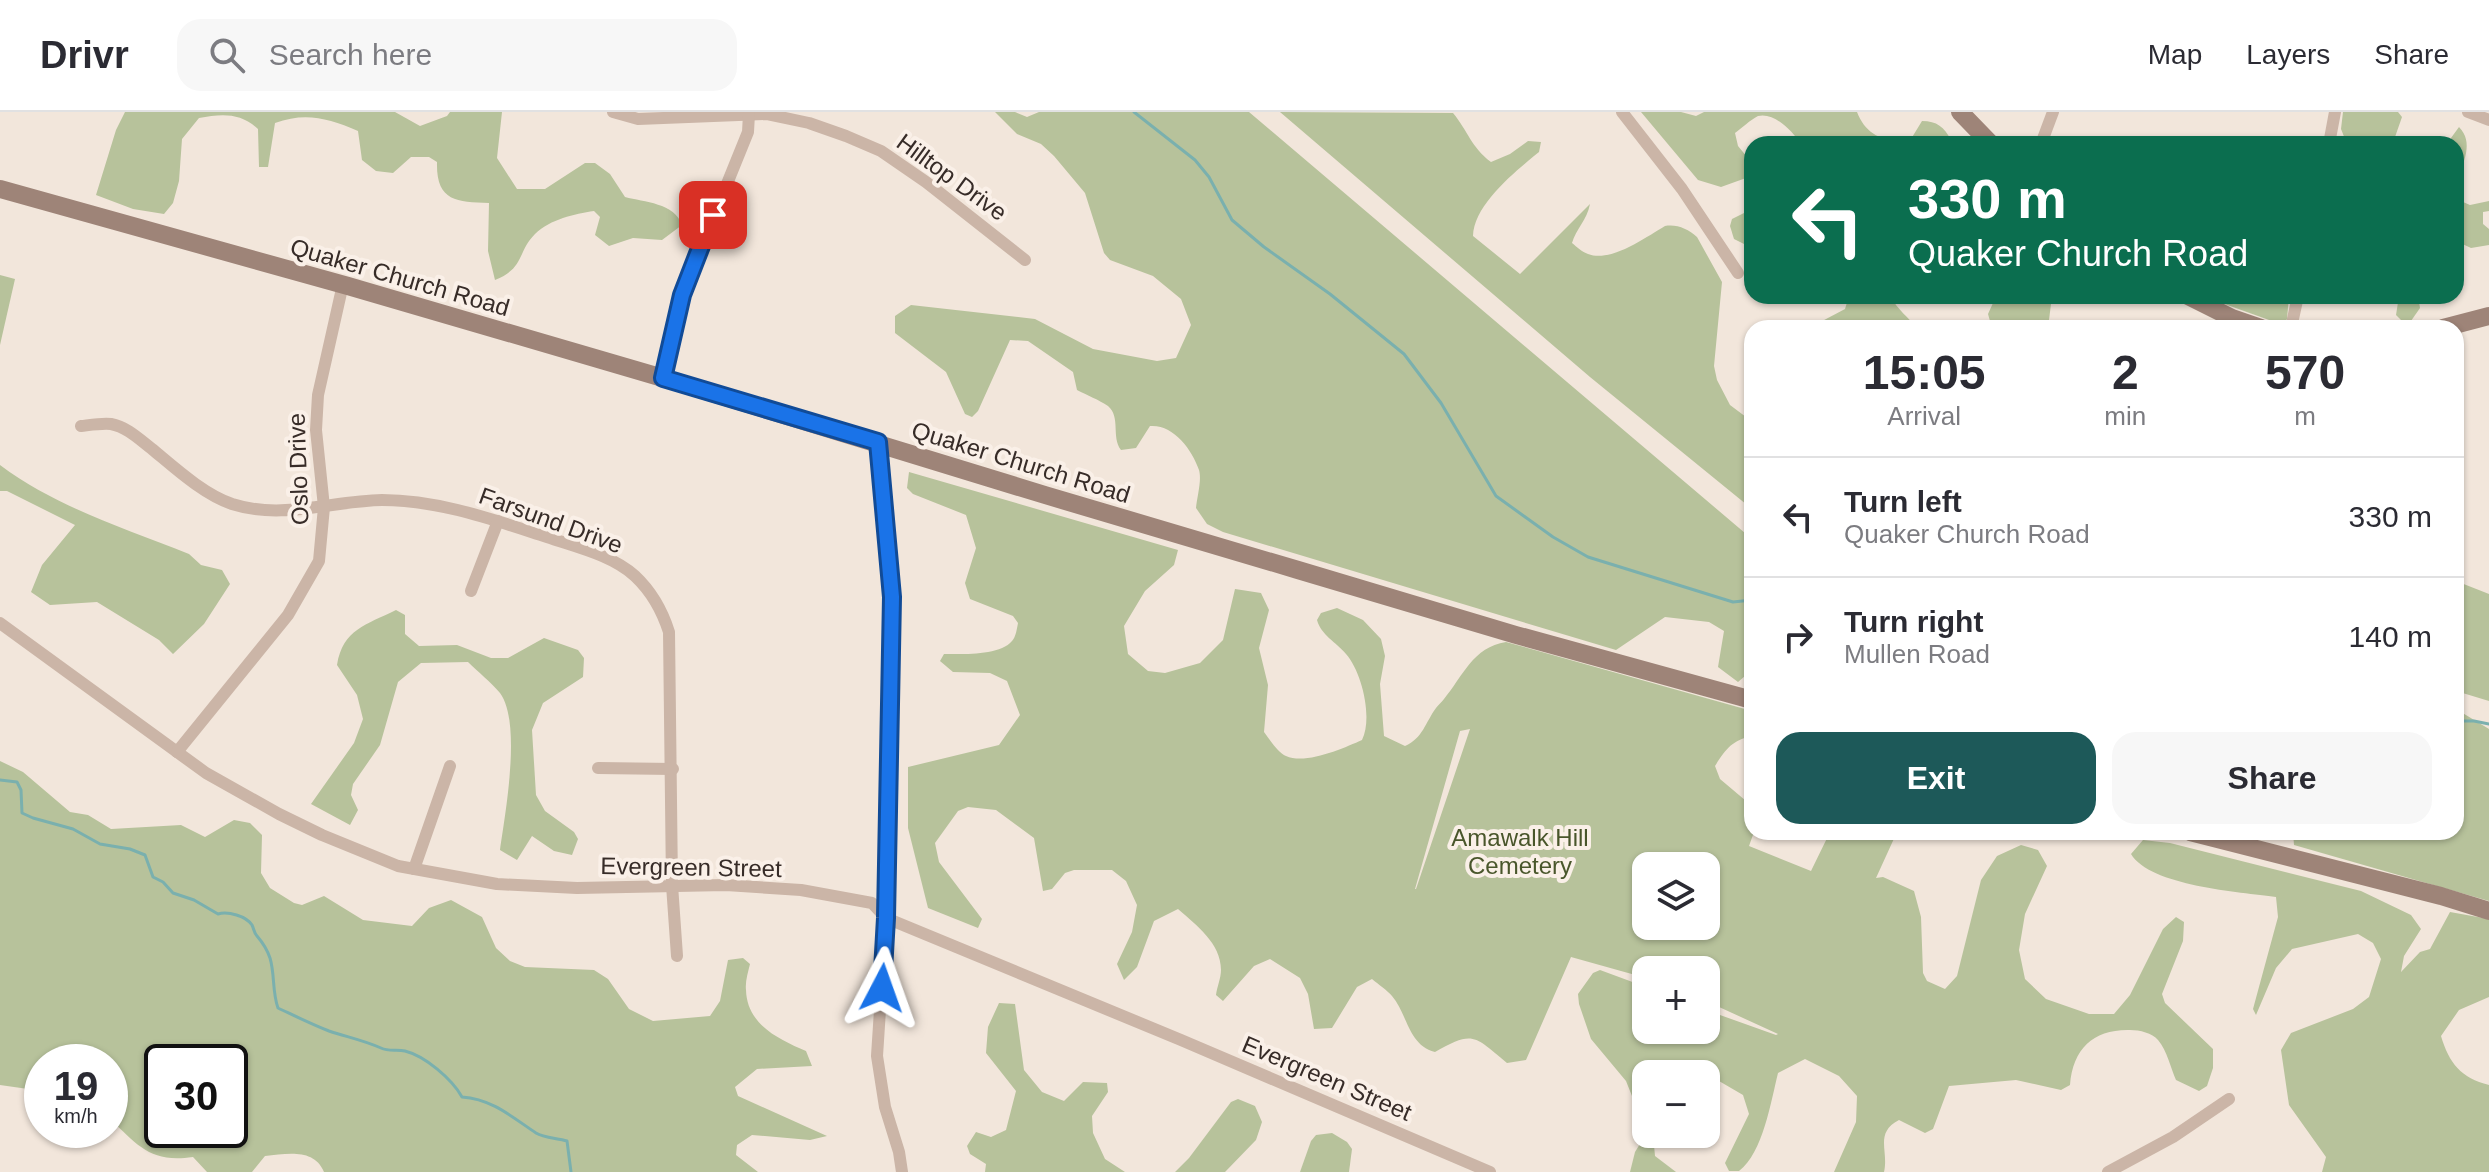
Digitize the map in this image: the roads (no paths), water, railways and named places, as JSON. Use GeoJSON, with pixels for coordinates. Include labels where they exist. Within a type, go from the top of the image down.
{"type":"FeatureCollection","features":[{"type":"Feature","properties":{"kind":"street","name":"Hilltop Drive"},"geometry":{"type":"LineString","coordinates":[[613,112],[638,119],[766,114],[809,123],[881,151],[926,182],[1025,260]]}},
{"type":"Feature","properties":{"kind":"street"},"geometry":{"type":"LineString","coordinates":[[1622,112],[1682,189],[1738,273]]}},
{"type":"Feature","properties":{"kind":"street"},"geometry":{"type":"LineString","coordinates":[[1960,112],[1983,136]]}},
{"type":"Feature","properties":{"kind":"street"},"geometry":{"type":"LineString","coordinates":[[2044,136],[2053,112]]}},
{"type":"Feature","properties":{"kind":"street"},"geometry":{"type":"LineString","coordinates":[[2330,136],[2335,112]]}},
{"type":"Feature","properties":{"kind":"street"},"geometry":{"type":"LineString","coordinates":[[2468,112],[2489,120]]}},
{"type":"Feature","properties":{"kind":"street"},"geometry":{"type":"LineString","coordinates":[[663,378],[682,295],[744,143],[749,114]]}},
{"type":"Feature","properties":{"kind":"street","name":"Quaker Church Road"},"geometry":{"type":"LineString","coordinates":[[0,189],[343,284],[878,442],[1312,575],[1744,698]]}},
{"type":"Feature","properties":{"kind":"street","name":"Oslo Drive"},"geometry":{"type":"LineString","coordinates":[[177,752],[288,615],[319,561],[324,507],[316,430],[318,395],[343,284]]}},
{"type":"Feature","properties":{"kind":"street"},"geometry":{"type":"LineString","coordinates":[[2204,304],[2238,320]]}},
{"type":"Feature","properties":{"kind":"street"},"geometry":{"type":"LineString","coordinates":[[2464,323],[2489,316]]}},
{"type":"Feature","properties":{"kind":"street","name":"Farsund Drive"},"geometry":{"type":"LineString","coordinates":[[81,426],[110,424],[127,430],[209,492],[231,503],[276,511],[382,500],[439,505],[579,548],[614,562],[633,574],[649,590],[662,610],[669,632],[672,885],[677,956]]}},
{"type":"Feature","properties":{"kind":"street"},"geometry":{"type":"LineString","coordinates":[[878,442],[892,597],[886,918],[878,1071],[902,1172]]}},
{"type":"Feature","properties":{"kind":"street"},"geometry":{"type":"LineString","coordinates":[[471,591],[498,521]]}},
{"type":"Feature","properties":{"kind":"street","name":"Evergreen Street"},"geometry":{"type":"LineString","coordinates":[[0,623],[206,773],[334,841],[398,866],[497,884],[577,888],[726,885],[801,890],[872,903],[886,918],[1140,1022],[1490,1172]]}},
{"type":"Feature","properties":{"kind":"street"},"geometry":{"type":"LineString","coordinates":[[414,869],[450,766]]}},
{"type":"Feature","properties":{"kind":"street"},"geometry":{"type":"LineString","coordinates":[[598,768],[673,769]]}},
{"type":"Feature","properties":{"kind":"street"},"geometry":{"type":"LineString","coordinates":[[2221,840],[2489,911]]}},
{"type":"Feature","properties":{"kind":"street"},"geometry":{"type":"LineString","coordinates":[[2108,1172],[2173,1137],[2229,1099]]}},
{"type":"Feature","properties":{"kind":"waterway"},"geometry":{"type":"LineString","coordinates":[[1134,112],[1195,160],[1209,177],[1232,220],[1404,354],[1441,403],[1496,496],[1553,537],[1588,557],[1733,602],[1744,601]]}},
{"type":"Feature","properties":{"kind":"waterway"},"geometry":{"type":"LineString","coordinates":[[2464,721],[2489,724]]}},
{"type":"Feature","properties":{"kind":"waterway"},"geometry":{"type":"LineString","coordinates":[[0,780],[17,782],[21,790],[22,813],[73,829],[100,844],[145,855],[153,877],[173,893],[194,900],[218,914],[227,913],[246,919],[270,958],[278,1008],[329,1031],[421,1058],[445,1076],[462,1097],[492,1105],[539,1135],[567,1141],[571,1172]]}},
{"type":"Feature","properties":{"kind":"park label","name":"Amawalk Hill Cemetery"},"geometry":{"type":"Point","coordinates":[1520,851]}}]}
